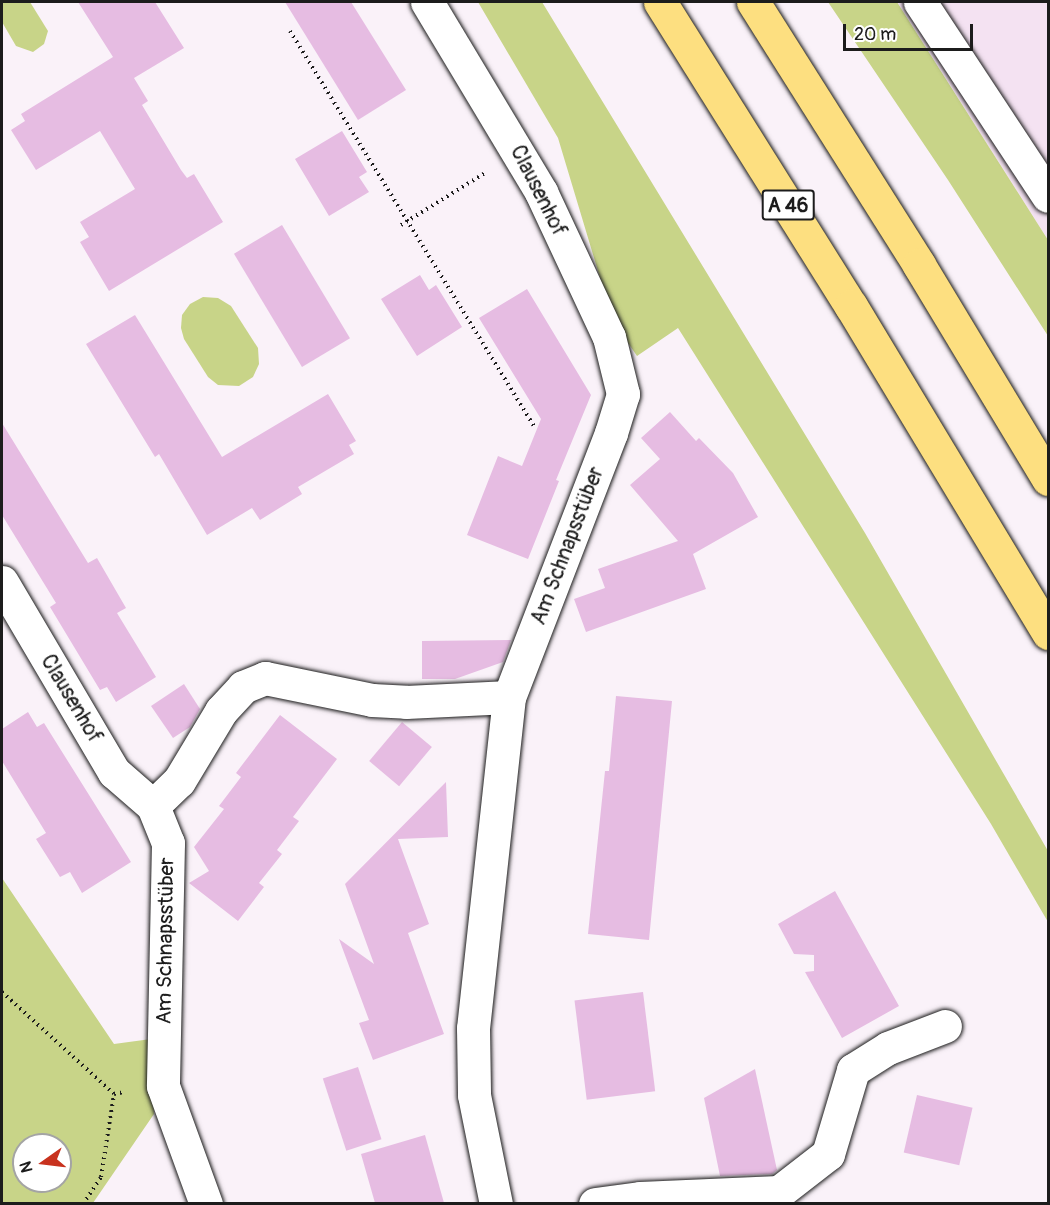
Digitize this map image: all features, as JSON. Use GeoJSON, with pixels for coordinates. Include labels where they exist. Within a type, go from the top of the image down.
{"type":"FeatureCollection","features":[{"type":"Feature","properties":{"kind":"highway","name":"A 46"},"geometry":{"type":"LineString","coordinates":[[660,2],[851,306],[1048,633]]}},
{"type":"Feature","properties":{"kind":"highway"},"geometry":{"type":"LineString","coordinates":[[753,2],[912,255],[1048,479]]}},
{"type":"Feature","properties":{"kind":"street","name":"Clausenhof"},"geometry":{"type":"LineString","coordinates":[[427,2],[541,192],[609,337],[623,394]]}},
{"type":"Feature","properties":{"kind":"street"},"geometry":{"type":"LineString","coordinates":[[920,2],[1048,196]]}},
{"type":"Feature","properties":{"kind":"street","name":"Am Schnapsstüber"},"geometry":{"type":"LineString","coordinates":[[496,1203],[474,1095],[473,1028],[509,697],[611,433],[623,394]]}},
{"type":"Feature","properties":{"kind":"street","name":"Clausenhof"},"geometry":{"type":"LineString","coordinates":[[2,582],[114,772],[153,807]]}},
{"type":"Feature","properties":{"kind":"street"},"geometry":{"type":"LineString","coordinates":[[153,807],[179,781],[221,711],[243,687],[265,678],[372,700],[406,702],[509,697]]}},
{"type":"Feature","properties":{"kind":"street","name":"Am Schnapsstüber"},"geometry":{"type":"LineString","coordinates":[[153,807],[168,843],[163,1086],[206,1203]]}},
{"type":"Feature","properties":{"kind":"street"},"geometry":{"type":"LineString","coordinates":[[595,1203],[640,1198],[779,1192],[828,1154],[854,1070],[888,1048],[945,1026]]}},
{"type":"Feature","properties":{"kind":"path"},"geometry":{"type":"LineString","coordinates":[[290,31],[536,428]]}},
{"type":"Feature","properties":{"kind":"path"},"geometry":{"type":"LineString","coordinates":[[401,225],[456,190]]}},
{"type":"Feature","properties":{"kind":"path"},"geometry":{"type":"LineString","coordinates":[[2,992],[114,1094]]}},
{"type":"Feature","properties":{"kind":"path"},"geometry":{"type":"LineString","coordinates":[[114,1094],[163,1086]]}},
{"type":"Feature","properties":{"kind":"path"},"geometry":{"type":"LineString","coordinates":[[83,1203],[101,1177],[114,1094]]}},
{"type":"Feature","properties":{"kind":"shaded area"},"geometry":{"type":"Polygon","coordinates":[[[897,2],[1048,2],[1048,240],[897,2]]]}},
{"type":"Feature","properties":{"kind":"green space"},"geometry":{"type":"Polygon","coordinates":[[[2,2],[30,2],[48,31],[44,44],[33,52],[16,46],[2,22],[2,2]]]}},
{"type":"Feature","properties":{"kind":"green space"},"geometry":{"type":"Polygon","coordinates":[[[478,2],[542,2],[865,533],[1048,851],[1048,922],[991,824],[678,328],[637,356],[613,321],[558,138],[478,2]]]}},
{"type":"Feature","properties":{"kind":"green space"},"geometry":{"type":"Polygon","coordinates":[[[828,2],[897,2],[1048,240],[1048,336],[948,180],[828,2]]]}},
{"type":"Feature","properties":{"kind":"green space"},"geometry":{"type":"Polygon","coordinates":[[[203,297],[218,298],[231,306],[258,348],[259,364],[253,377],[239,386],[218,385],[208,377],[184,339],[181,328],[182,315],[190,304],[203,297]]]}},
{"type":"Feature","properties":{"kind":"green space"},"geometry":{"type":"Polygon","coordinates":[[[2,878],[114,1044],[151,1039],[154,1114],[93,1203],[2,1203],[2,878]]]}},
{"type":"Feature","properties":{"kind":"building"},"geometry":{"type":"Polygon","coordinates":[[[78,2],[155,2],[184,48],[134,78],[148,101],[142,105],[181,170],[187,178],[194,174],[223,222],[109,291],[80,242],[89,237],[80,222],[135,189],[100,131],[36,170],[11,130],[25,121],[21,114],[113,57],[78,2]]]}},
{"type":"Feature","properties":{"kind":"building"},"geometry":{"type":"Polygon","coordinates":[[[285,2],[351,2],[406,90],[358,120],[285,2]]]}},
{"type":"Feature","properties":{"kind":"building"},"geometry":{"type":"Polygon","coordinates":[[[342,131],[367,172],[359,177],[369,192],[329,216],[295,159],[342,131]]]}},
{"type":"Feature","properties":{"kind":"building"},"geometry":{"type":"Polygon","coordinates":[[[282,225],[350,338],[302,367],[234,254],[282,225]]]}},
{"type":"Feature","properties":{"kind":"building"},"geometry":{"type":"Polygon","coordinates":[[[420,275],[429,290],[436,285],[462,327],[417,356],[381,299],[420,275]]]}},
{"type":"Feature","properties":{"kind":"building"},"geometry":{"type":"Polygon","coordinates":[[[527,289],[591,395],[556,480],[559,481],[528,559],[467,535],[498,456],[522,466],[541,419],[479,318],[527,289]]]}},
{"type":"Feature","properties":{"kind":"building"},"geometry":{"type":"Polygon","coordinates":[[[135,315],[222,457],[328,394],[356,441],[349,445],[354,454],[298,487],[302,494],[260,520],[252,508],[207,535],[159,454],[155,457],[86,344],[135,315]]]}},
{"type":"Feature","properties":{"kind":"building"},"geometry":{"type":"Polygon","coordinates":[[[670,412],[696,441],[699,438],[733,473],[758,517],[693,554],[706,589],[586,632],[574,599],[605,588],[598,569],[678,541],[630,485],[660,459],[641,438],[670,412]]]}},
{"type":"Feature","properties":{"kind":"building"},"geometry":{"type":"Polygon","coordinates":[[[2,423],[88,563],[97,558],[126,608],[117,613],[156,677],[116,702],[107,687],[100,690],[50,607],[56,603],[2,515],[2,423]]]}},
{"type":"Feature","properties":{"kind":"building"},"geometry":{"type":"Polygon","coordinates":[[[511,640],[503,662],[455,679],[422,679],[422,641],[511,640]]]}},
{"type":"Feature","properties":{"kind":"building"},"geometry":{"type":"Polygon","coordinates":[[[184,684],[200,709],[190,727],[173,738],[151,706],[184,684]]]}},
{"type":"Feature","properties":{"kind":"building"},"geometry":{"type":"Polygon","coordinates":[[[616,696],[672,701],[649,940],[588,934],[605,771],[609,771],[616,696]]]}},
{"type":"Feature","properties":{"kind":"building"},"geometry":{"type":"Polygon","coordinates":[[[28,712],[37,727],[44,723],[131,862],[82,893],[70,872],[60,877],[36,839],[46,833],[2,761],[2,729],[28,712]]]}},
{"type":"Feature","properties":{"kind":"building"},"geometry":{"type":"Polygon","coordinates":[[[280,715],[337,759],[293,817],[299,821],[277,850],[282,854],[259,883],[264,887],[238,921],[189,883],[209,871],[194,847],[224,809],[219,806],[241,777],[236,773],[280,715]]]}},
{"type":"Feature","properties":{"kind":"building"},"geometry":{"type":"Polygon","coordinates":[[[402,722],[432,747],[399,786],[369,761],[402,722]]]}},
{"type":"Feature","properties":{"kind":"building"},"geometry":{"type":"Polygon","coordinates":[[[446,782],[448,837],[398,839],[429,924],[408,933],[444,1034],[373,1060],[359,1023],[369,1020],[339,939],[374,964],[345,884],[446,782]]]}},
{"type":"Feature","properties":{"kind":"building"},"geometry":{"type":"Polygon","coordinates":[[[835,891],[899,1006],[842,1038],[805,972],[814,971],[814,955],[794,954],[778,924],[835,891]]]}},
{"type":"Feature","properties":{"kind":"building"},"geometry":{"type":"Polygon","coordinates":[[[643,992],[655,1091],[587,1100],[575,1000],[643,992]]]}},
{"type":"Feature","properties":{"kind":"building"},"geometry":{"type":"Polygon","coordinates":[[[358,1067],[381,1139],[346,1151],[323,1078],[358,1067]]]}},
{"type":"Feature","properties":{"kind":"building"},"geometry":{"type":"Polygon","coordinates":[[[755,1069],[777,1170],[772,1174],[720,1176],[704,1098],[755,1069]]]}},
{"type":"Feature","properties":{"kind":"building"},"geometry":{"type":"Polygon","coordinates":[[[917,1095],[973,1108],[959,1165],[904,1152],[917,1095]]]}},
{"type":"Feature","properties":{"kind":"building"},"geometry":{"type":"Polygon","coordinates":[[[425,1135],[444,1203],[375,1203],[361,1154],[425,1135]]]}}]}
